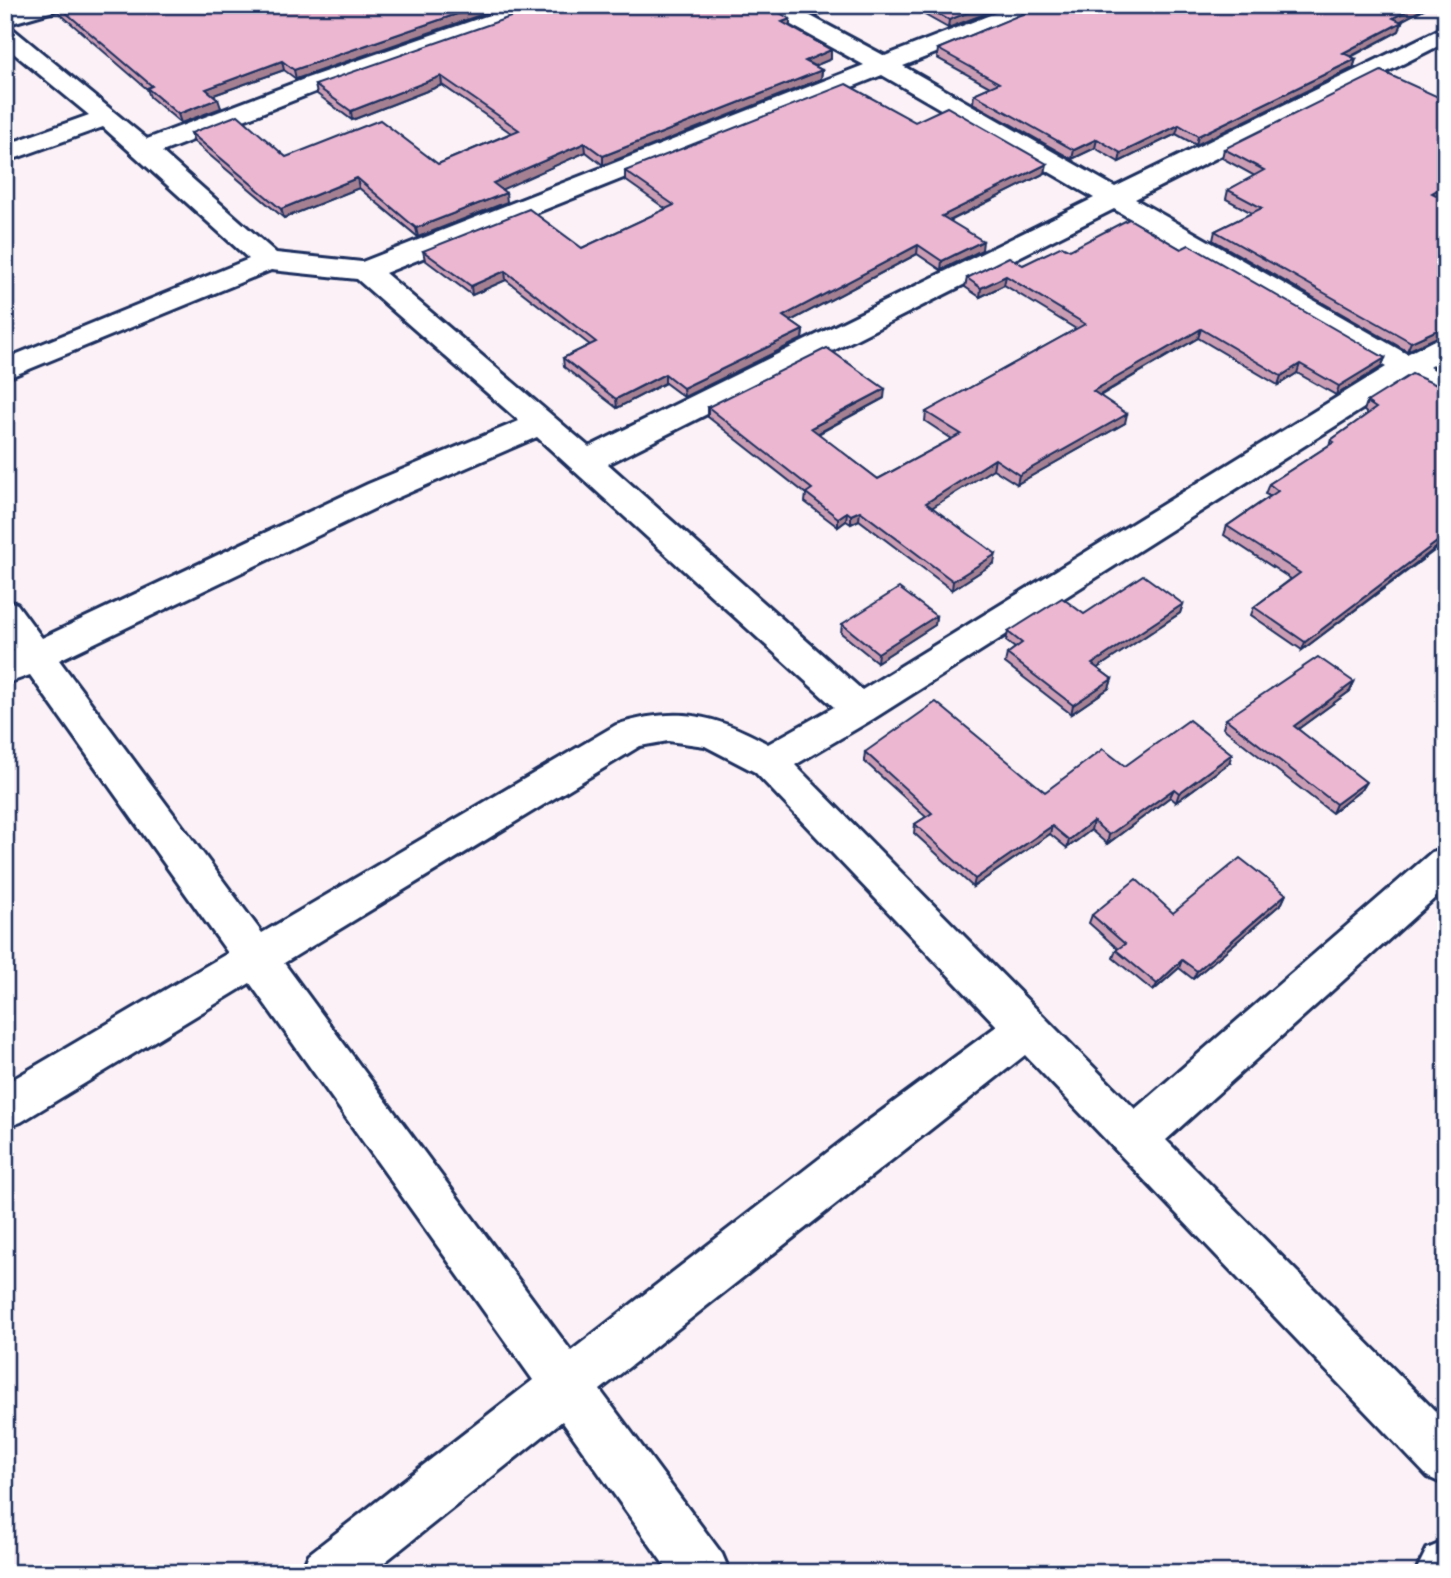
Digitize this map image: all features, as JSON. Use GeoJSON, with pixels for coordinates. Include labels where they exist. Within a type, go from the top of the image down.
{"type":"FeatureCollection","features":[{"type":"Feature","properties":{"kind":"street"},"geometry":{"type":"LineString","coordinates":[[5,18],[49,5]]}},
{"type":"Feature","properties":{"kind":"street"},"geometry":{"type":"LineString","coordinates":[[143,150],[316,83],[541,5]]}},
{"type":"Feature","properties":{"kind":"street"},"geometry":{"type":"LineString","coordinates":[[772,5],[883,65],[1446,389]]}},
{"type":"Feature","properties":{"kind":"street"},"geometry":{"type":"LineString","coordinates":[[5,370],[268,261],[365,271],[1037,5]]}},
{"type":"Feature","properties":{"kind":"street"},"geometry":{"type":"LineString","coordinates":[[586,462],[1116,200],[1446,33]]}},
{"type":"Feature","properties":{"kind":"street"},"geometry":{"type":"LineString","coordinates":[[5,34],[107,117],[268,261]]}},
{"type":"Feature","properties":{"kind":"street"},"geometry":{"type":"LineString","coordinates":[[5,154],[107,117]]}},
{"type":"Feature","properties":{"kind":"street"},"geometry":{"type":"LineString","coordinates":[[365,271],[586,462],[860,709]]}},
{"type":"Feature","properties":{"kind":"street"},"geometry":{"type":"LineString","coordinates":[[768,762],[860,709],[1446,342]]}},
{"type":"Feature","properties":{"kind":"street"},"geometry":{"type":"LineString","coordinates":[[21,663],[380,492],[541,423]]}},
{"type":"Feature","properties":{"kind":"street"},"geometry":{"type":"LineString","coordinates":[[5,612],[21,663],[257,958],[703,1573]]}},
{"type":"Feature","properties":{"kind":"street"},"geometry":{"type":"LineString","coordinates":[[5,1108],[629,735],[652,727],[684,726],[723,735],[768,762],[1029,1027],[1446,1459]]}},
{"type":"Feature","properties":{"kind":"street"},"geometry":{"type":"LineString","coordinates":[[1135,1138],[1446,864]]}},
{"type":"Feature","properties":{"kind":"street"},"geometry":{"type":"LineString","coordinates":[[328,1573],[880,1139],[1029,1027]]}},
{"type":"Feature","properties":{"kind":"street"},"geometry":{"type":"LineString","coordinates":[[1442,1573],[1446,1569]]}},
{"type":"Feature","properties":{"kind":"building"},"geometry":{"type":"Polygon","coordinates":[[[57,5],[483,5],[294,70],[282,61],[206,89],[218,99],[178,114],[147,88],[152,86],[57,5]]]}},
{"type":"Feature","properties":{"kind":"building"},"geometry":{"type":"Polygon","coordinates":[[[545,5],[766,5],[790,19],[782,22],[831,50],[805,61],[822,70],[603,156],[585,143],[493,183],[506,193],[416,228],[357,178],[281,209],[191,133],[238,115],[286,157],[380,120],[438,164],[519,130],[441,76],[351,111],[315,85],[545,5]]]}},
{"type":"Feature","properties":{"kind":"building"},"geometry":{"type":"Polygon","coordinates":[[[923,5],[987,5],[949,20],[923,5]]]}},
{"type":"Feature","properties":{"kind":"building"},"geometry":{"type":"Polygon","coordinates":[[[1044,5],[1417,5],[1393,18],[1402,22],[1343,53],[1356,59],[1198,136],[1179,125],[1121,153],[1097,139],[1074,150],[974,94],[999,83],[938,49],[1044,5]]]}},
{"type":"Feature","properties":{"kind":"building"},"geometry":{"type":"Polygon","coordinates":[[[1381,71],[1438,97],[1446,93],[1446,185],[1432,193],[1446,200],[1446,326],[1411,342],[1215,231],[1262,208],[1228,190],[1264,170],[1224,149],[1381,71]]]}},
{"type":"Feature","properties":{"kind":"building"},"geometry":{"type":"Polygon","coordinates":[[[846,84],[915,122],[947,107],[1047,164],[942,216],[983,241],[942,261],[918,245],[783,316],[803,330],[683,388],[665,374],[616,399],[563,358],[596,342],[505,271],[471,286],[423,251],[529,209],[582,248],[674,205],[625,171],[846,84]]]}},
{"type":"Feature","properties":{"kind":"building"},"geometry":{"type":"Polygon","coordinates":[[[1129,219],[1181,249],[1189,245],[1385,358],[1339,386],[1300,364],[1281,376],[1201,329],[1093,391],[1127,414],[1019,475],[995,459],[926,503],[996,554],[953,581],[860,511],[851,515],[847,512],[838,518],[806,493],[812,489],[708,407],[827,348],[885,389],[811,428],[878,479],[961,434],[926,412],[1085,324],[1006,276],[981,288],[967,278],[1009,257],[1023,265],[1062,246],[1070,250],[1129,219]]]}},
{"type":"Feature","properties":{"kind":"building"},"geometry":{"type":"Polygon","coordinates":[[[1446,352],[1446,363],[1438,358],[1446,352]]]}},
{"type":"Feature","properties":{"kind":"building"},"geometry":{"type":"Polygon","coordinates":[[[1412,374],[1446,389],[1446,535],[1305,642],[1254,607],[1300,573],[1227,526],[1278,491],[1269,484],[1334,442],[1331,440],[1376,408],[1367,402],[1412,374]]]}},
{"type":"Feature","properties":{"kind":"building"},"geometry":{"type":"Polygon","coordinates":[[[1143,575],[1183,604],[1092,664],[1112,679],[1073,705],[1007,654],[1022,643],[1008,632],[1062,598],[1084,614],[1143,575]]]}},
{"type":"Feature","properties":{"kind":"building"},"geometry":{"type":"Polygon","coordinates":[[[899,588],[936,616],[878,653],[842,624],[899,588]]]}},
{"type":"Feature","properties":{"kind":"building"},"geometry":{"type":"Polygon","coordinates":[[[1318,657],[1354,682],[1294,726],[1366,782],[1336,804],[1226,719],[1318,657]]]}},
{"type":"Feature","properties":{"kind":"building"},"geometry":{"type":"Polygon","coordinates":[[[936,702],[1045,792],[1103,749],[1125,766],[1189,720],[1232,754],[1179,793],[1174,789],[1109,835],[1093,821],[1069,840],[1052,826],[975,879],[915,824],[932,813],[865,752],[936,702]]]}},
{"type":"Feature","properties":{"kind":"building"},"geometry":{"type":"Polygon","coordinates":[[[1240,858],[1286,894],[1197,971],[1182,960],[1157,984],[1116,950],[1125,944],[1092,915],[1136,879],[1173,913],[1240,858]]]}}]}
